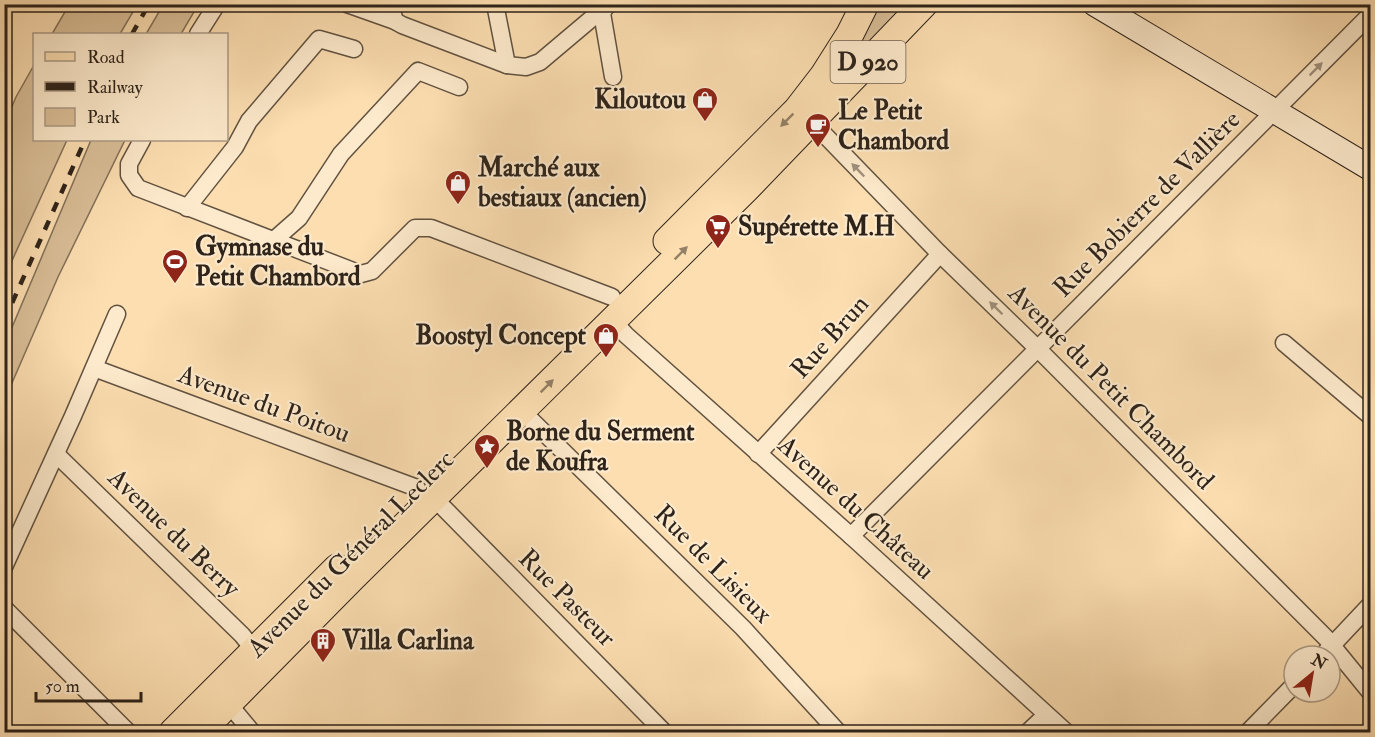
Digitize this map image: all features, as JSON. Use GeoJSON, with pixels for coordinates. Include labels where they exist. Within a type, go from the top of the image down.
{"type":"FeatureCollection","features":[{"type":"Feature","properties":{"kind":"main road","name":"Avenue du Général Leclerc"},"geometry":{"type":"LineString","coordinates":[[173,732],[254,650],[426,493],[522,411],[612,309],[797,110],[829,67],[850,34],[865,4]]}},
{"type":"Feature","properties":{"kind":"main road","name":"Avenue du Général Leclerc"},"geometry":{"type":"LineString","coordinates":[[200,732],[426,493],[612,309],[813,120],[924,4]]}},
{"type":"Feature","properties":{"kind":"main road"},"geometry":{"type":"LineString","coordinates":[[1095,4],[1371,168]]}},
{"type":"Feature","properties":{"kind":"street"},"geometry":{"type":"LineString","coordinates":[[199,33],[217,4]]}},
{"type":"Feature","properties":{"kind":"street"},"geometry":{"type":"LineString","coordinates":[[347,4],[507,65],[526,67],[540,62],[606,6]]}},
{"type":"Feature","properties":{"kind":"street"},"geometry":{"type":"LineString","coordinates":[[390,4],[395,21]]}},
{"type":"Feature","properties":{"kind":"street"},"geometry":{"type":"LineString","coordinates":[[495,4],[507,65]]}},
{"type":"Feature","properties":{"kind":"street"},"geometry":{"type":"LineString","coordinates":[[606,6],[602,13],[613,77]]}},
{"type":"Feature","properties":{"kind":"street","name":"Rue Bobierre de Vallière"},"geometry":{"type":"LineString","coordinates":[[851,536],[1371,15]]}},
{"type":"Feature","properties":{"kind":"street"},"geometry":{"type":"LineString","coordinates":[[187,208],[235,147],[249,122],[319,39],[354,49]]}},
{"type":"Feature","properties":{"kind":"street"},"geometry":{"type":"LineString","coordinates":[[274,240],[299,218],[341,154],[418,71],[459,87]]}},
{"type":"Feature","properties":{"kind":"street","name":"Avenue du Petit Chambord"},"geometry":{"type":"LineString","coordinates":[[813,120],[825,136],[940,254],[1038,349],[1322,644]]}},
{"type":"Feature","properties":{"kind":"street"},"geometry":{"type":"LineString","coordinates":[[141,141],[129,165],[129,175],[138,188],[361,274],[372,270],[415,228],[431,228],[612,309]]}},
{"type":"Feature","properties":{"kind":"street","name":"Rue Brun"},"geometry":{"type":"LineString","coordinates":[[758,454],[940,254]]}},
{"type":"Feature","properties":{"kind":"street","name":"Avenue du Château"},"geometry":{"type":"LineString","coordinates":[[612,309],[758,454],[1066,732]]}},
{"type":"Feature","properties":{"kind":"street"},"geometry":{"type":"LineString","coordinates":[[4,567],[117,314]]}},
{"type":"Feature","properties":{"kind":"street"},"geometry":{"type":"LineString","coordinates":[[1284,343],[1371,416]]}},
{"type":"Feature","properties":{"kind":"street","name":"Avenue du Poitou"},"geometry":{"type":"LineString","coordinates":[[94,368],[426,493]]}},
{"type":"Feature","properties":{"kind":"street","name":"Rue de Lisieux"},"geometry":{"type":"LineString","coordinates":[[522,411],[743,628],[838,732]]}},
{"type":"Feature","properties":{"kind":"street","name":"Avenue du Berry"},"geometry":{"type":"LineString","coordinates":[[56,454],[242,635],[254,650]]}},
{"type":"Feature","properties":{"kind":"street","name":"Rue Pasteur"},"geometry":{"type":"LineString","coordinates":[[426,493],[664,732]]}},
{"type":"Feature","properties":{"kind":"street"},"geometry":{"type":"LineString","coordinates":[[1334,644],[1371,605]]}},
{"type":"Feature","properties":{"kind":"street"},"geometry":{"type":"LineString","coordinates":[[4,608],[128,732]]}},
{"type":"Feature","properties":{"kind":"street","name":"Avenue du Petit Chambord"},"geometry":{"type":"LineString","coordinates":[[1342,664],[1371,692]]}},
{"type":"Feature","properties":{"kind":"street"},"geometry":{"type":"LineString","coordinates":[[1248,732],[1282,697]]}},
{"type":"Feature","properties":{"kind":"street"},"geometry":{"type":"LineString","coordinates":[[228,704],[252,732]]}},
{"type":"Feature","properties":{"kind":"street"},"geometry":{"type":"LineString","coordinates":[[1028,732],[1046,714]]}},
{"type":"Feature","properties":{"kind":"green space"},"geometry":{"type":"Polygon","coordinates":[[[69,4],[137,5],[121,33],[53,33],[69,4]]]}},
{"type":"Feature","properties":{"kind":"green space"},"geometry":{"type":"Polygon","coordinates":[[[902,4],[904,6],[802,113],[873,5],[902,4]]]}},
{"type":"Feature","properties":{"kind":"green space"},"geometry":{"type":"Polygon","coordinates":[[[163,5],[198,5],[182,33],[147,33],[163,5]]]}},
{"type":"Feature","properties":{"kind":"green space"},"geometry":{"type":"Polygon","coordinates":[[[33,67],[33,141],[67,141],[5,276],[5,123],[33,67]]]}},
{"type":"Feature","properties":{"kind":"green space"},"geometry":{"type":"Polygon","coordinates":[[[91,141],[125,141],[58,277],[5,399],[5,344],[91,141]]]}},
{"type":"Feature","properties":{"kind":"railway"},"geometry":{"type":"LineString","coordinates":[[133,33],[149,4]]}},
{"type":"Feature","properties":{"kind":"railway"},"geometry":{"type":"LineString","coordinates":[[4,321],[85,141]]}},
{"type":"Feature","properties":{"kind":"place","name":"Kiloutou"},"geometry":{"type":"Point","coordinates":[705,123]}},
{"type":"Feature","properties":{"kind":"place","name":"Le Petit Chambord"},"geometry":{"type":"Point","coordinates":[818,149]}},
{"type":"Feature","properties":{"kind":"place","name":"Marché aux bestiaux (ancien)"},"geometry":{"type":"Point","coordinates":[458,206]}},
{"type":"Feature","properties":{"kind":"place","name":"Supérette M.H"},"geometry":{"type":"Point","coordinates":[718,250]}},
{"type":"Feature","properties":{"kind":"place","name":"Gymnase du Petit Chambord"},"geometry":{"type":"Point","coordinates":[175,285]}},
{"type":"Feature","properties":{"kind":"place","name":"Boostyl Concept"},"geometry":{"type":"Point","coordinates":[606,359]}},
{"type":"Feature","properties":{"kind":"place","name":"Borne du Serment de Koufra"},"geometry":{"type":"Point","coordinates":[487,470]}},
{"type":"Feature","properties":{"kind":"place","name":"Villa Carlina"},"geometry":{"type":"Point","coordinates":[323,664]}}]}
